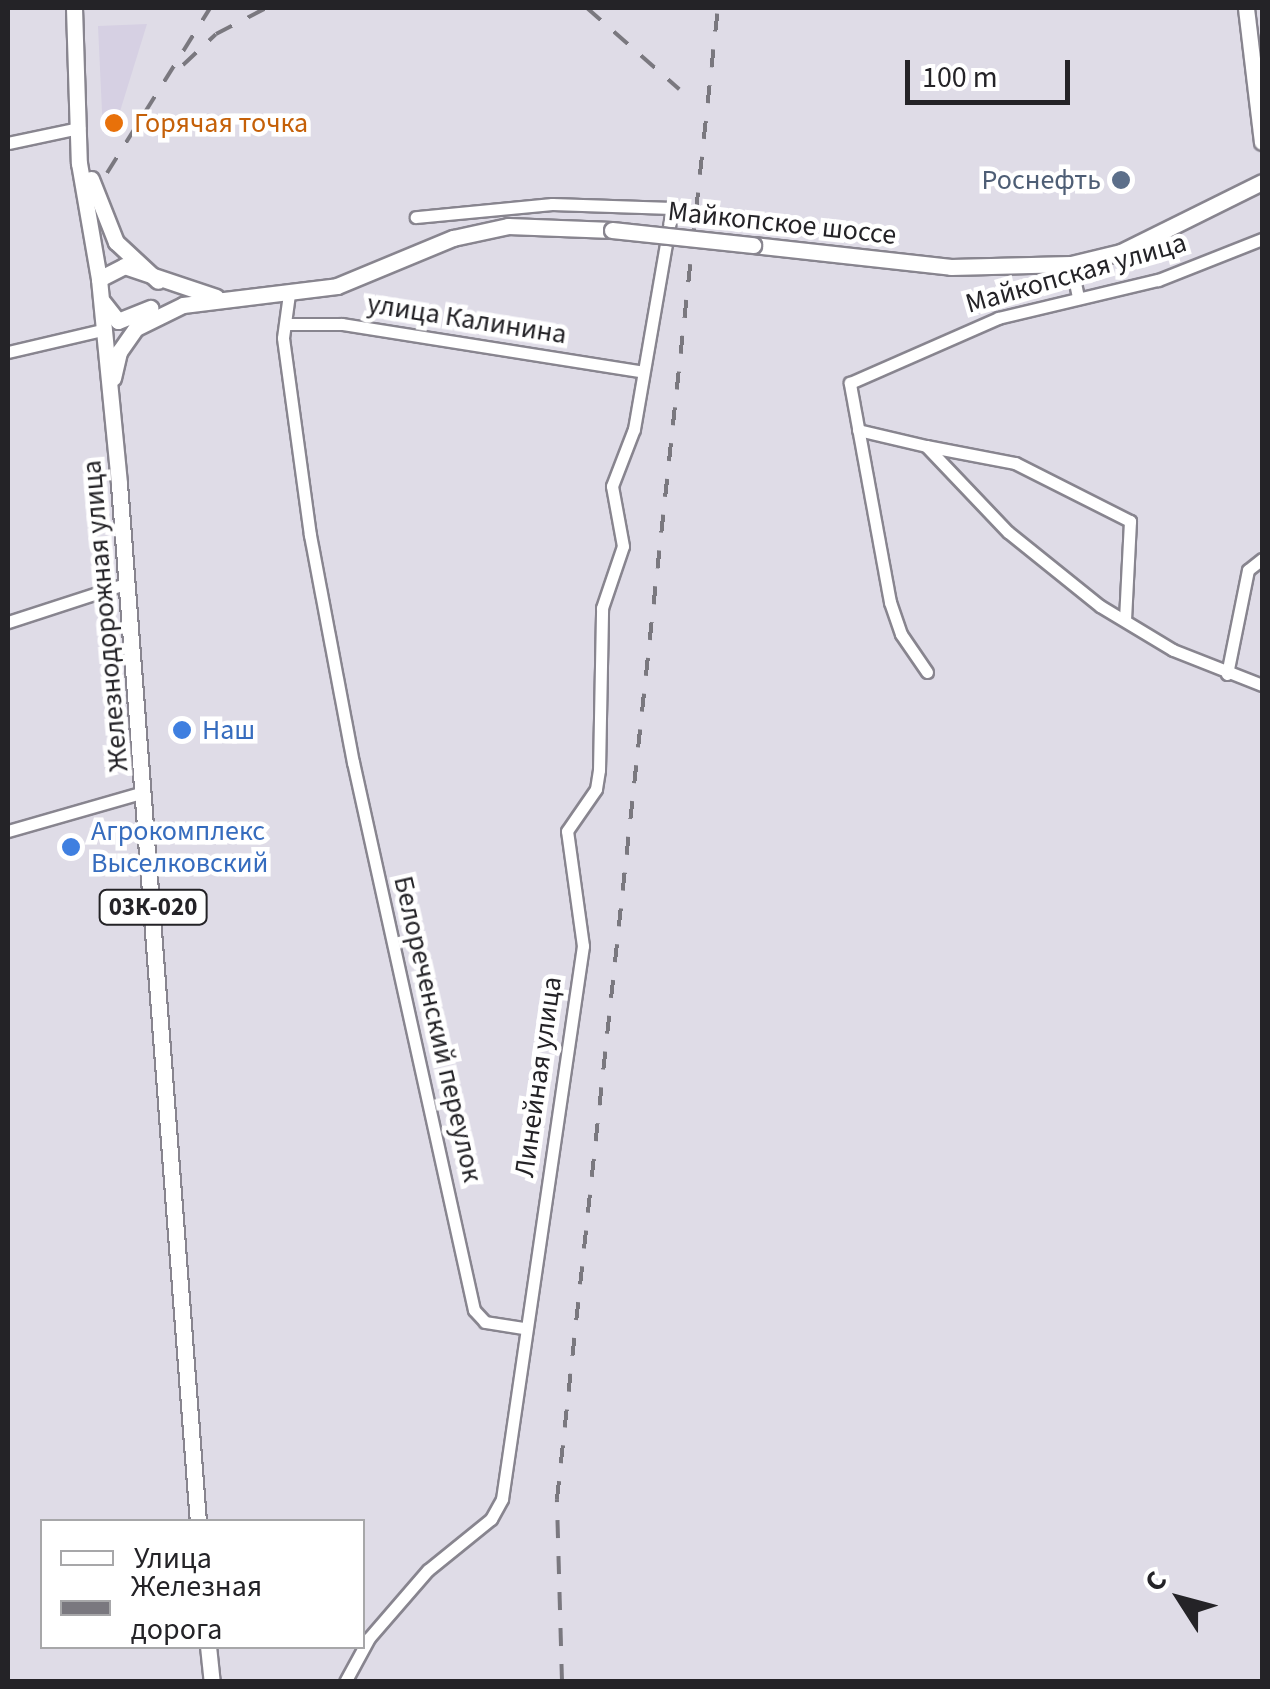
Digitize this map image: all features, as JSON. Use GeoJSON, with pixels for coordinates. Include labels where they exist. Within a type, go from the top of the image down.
{"type":"FeatureCollection","features":[{"type":"Feature","properties":{"kind":"main road","name":"Железнодорожная улица"},"geometry":{"type":"LineString","coordinates":[[74,8],[80,129],[112,397],[128,583],[198,1519]]}},
{"type":"Feature","properties":{"kind":"main road"},"geometry":{"type":"LineString","coordinates":[[1246,8],[1262,142]]}},
{"type":"Feature","properties":{"kind":"main road"},"geometry":{"type":"LineString","coordinates":[[80,129],[110,234],[158,281]]}},
{"type":"Feature","properties":{"kind":"main road","name":"Майкопское шоссе"},"geometry":{"type":"LineString","coordinates":[[289,294],[337,286],[480,231],[538,225],[951,266],[1071,264],[1122,252],[1262,182]]}},
{"type":"Feature","properties":{"kind":"main road"},"geometry":{"type":"LineString","coordinates":[[224,299],[158,281],[124,266],[100,286],[108,315],[118,321],[183,304],[289,294]]}},
{"type":"Feature","properties":{"kind":"main road"},"geometry":{"type":"LineString","coordinates":[[112,397],[116,359],[130,336],[151,316],[183,304]]}},
{"type":"Feature","properties":{"kind":"main road"},"geometry":{"type":"LineString","coordinates":[[208,1649],[212,1682]]}},
{"type":"Feature","properties":{"kind":"street"},"geometry":{"type":"LineString","coordinates":[[8,143],[80,129]]}},
{"type":"Feature","properties":{"kind":"street","name":"Линейная улица"},"geometry":{"type":"LineString","coordinates":[[416,217],[552,204],[672,208],[640,372],[634,428],[612,486],[623,546],[602,608],[599,770],[596,789],[567,831],[583,946],[562,1121],[549,1162],[541,1254],[523,1328]]}},
{"type":"Feature","properties":{"kind":"street","name":"Майкопская улица"},"geometry":{"type":"LineString","coordinates":[[858,430],[850,383],[998,318],[1158,280],[1262,238]]}},
{"type":"Feature","properties":{"kind":"street"},"geometry":{"type":"LineString","coordinates":[[1071,264],[1078,296]]}},
{"type":"Feature","properties":{"kind":"street","name":"Белореченский переулок"},"geometry":{"type":"LineString","coordinates":[[289,294],[282,338],[310,535],[352,762],[474,1310],[485,1322],[523,1328]]}},
{"type":"Feature","properties":{"kind":"street","name":"улица Калинина"},"geometry":{"type":"LineString","coordinates":[[286,324],[342,324],[640,372]]}},
{"type":"Feature","properties":{"kind":"street"},"geometry":{"type":"LineString","coordinates":[[8,352],[102,330]]}},
{"type":"Feature","properties":{"kind":"street"},"geometry":{"type":"LineString","coordinates":[[927,672],[901,634],[890,602],[858,430],[1015,463],[1130,521],[1125,620]]}},
{"type":"Feature","properties":{"kind":"street"},"geometry":{"type":"LineString","coordinates":[[926,446],[1008,532],[1125,620],[1227,674],[1262,685]]}},
{"type":"Feature","properties":{"kind":"street"},"geometry":{"type":"LineString","coordinates":[[1227,674],[1248,570],[1262,559]]}},
{"type":"Feature","properties":{"kind":"street"},"geometry":{"type":"LineString","coordinates":[[8,622],[128,583]]}},
{"type":"Feature","properties":{"kind":"street"},"geometry":{"type":"LineString","coordinates":[[8,832],[144,792]]}},
{"type":"Feature","properties":{"kind":"street"},"geometry":{"type":"LineString","coordinates":[[365,1649],[380,1624],[428,1570],[491,1519],[502,1499],[523,1328]]}},
{"type":"Feature","properties":{"kind":"street"},"geometry":{"type":"LineString","coordinates":[[345,1682],[365,1649]]}},
{"type":"Feature","properties":{"kind":"shaded area"},"geometry":{"type":"Polygon","coordinates":[[[147,24],[113,134],[103,133],[98,26],[147,24]]]}},
{"type":"Feature","properties":{"kind":"railway"},"geometry":{"type":"LineString","coordinates":[[107,173],[210,8]]}},
{"type":"Feature","properties":{"kind":"railway"},"geometry":{"type":"LineString","coordinates":[[183,65],[216,34],[266,8]]}},
{"type":"Feature","properties":{"kind":"railway"},"geometry":{"type":"LineString","coordinates":[[587,8],[679,89]]}},
{"type":"Feature","properties":{"kind":"railway"},"geometry":{"type":"LineString","coordinates":[[562,1682],[557,1499],[718,8]]}},
{"type":"Feature","properties":{"kind":"place","name":"Горячая точка"},"geometry":{"type":"Point","coordinates":[114,123]}},
{"type":"Feature","properties":{"kind":"place","name":"Роснефть"},"geometry":{"type":"Point","coordinates":[1121,180]}},
{"type":"Feature","properties":{"kind":"place","name":"Наш"},"geometry":{"type":"Point","coordinates":[182,730]}},
{"type":"Feature","properties":{"kind":"place","name":"Агрокомплекс Выселковский"},"geometry":{"type":"Point","coordinates":[71,847]}}]}
